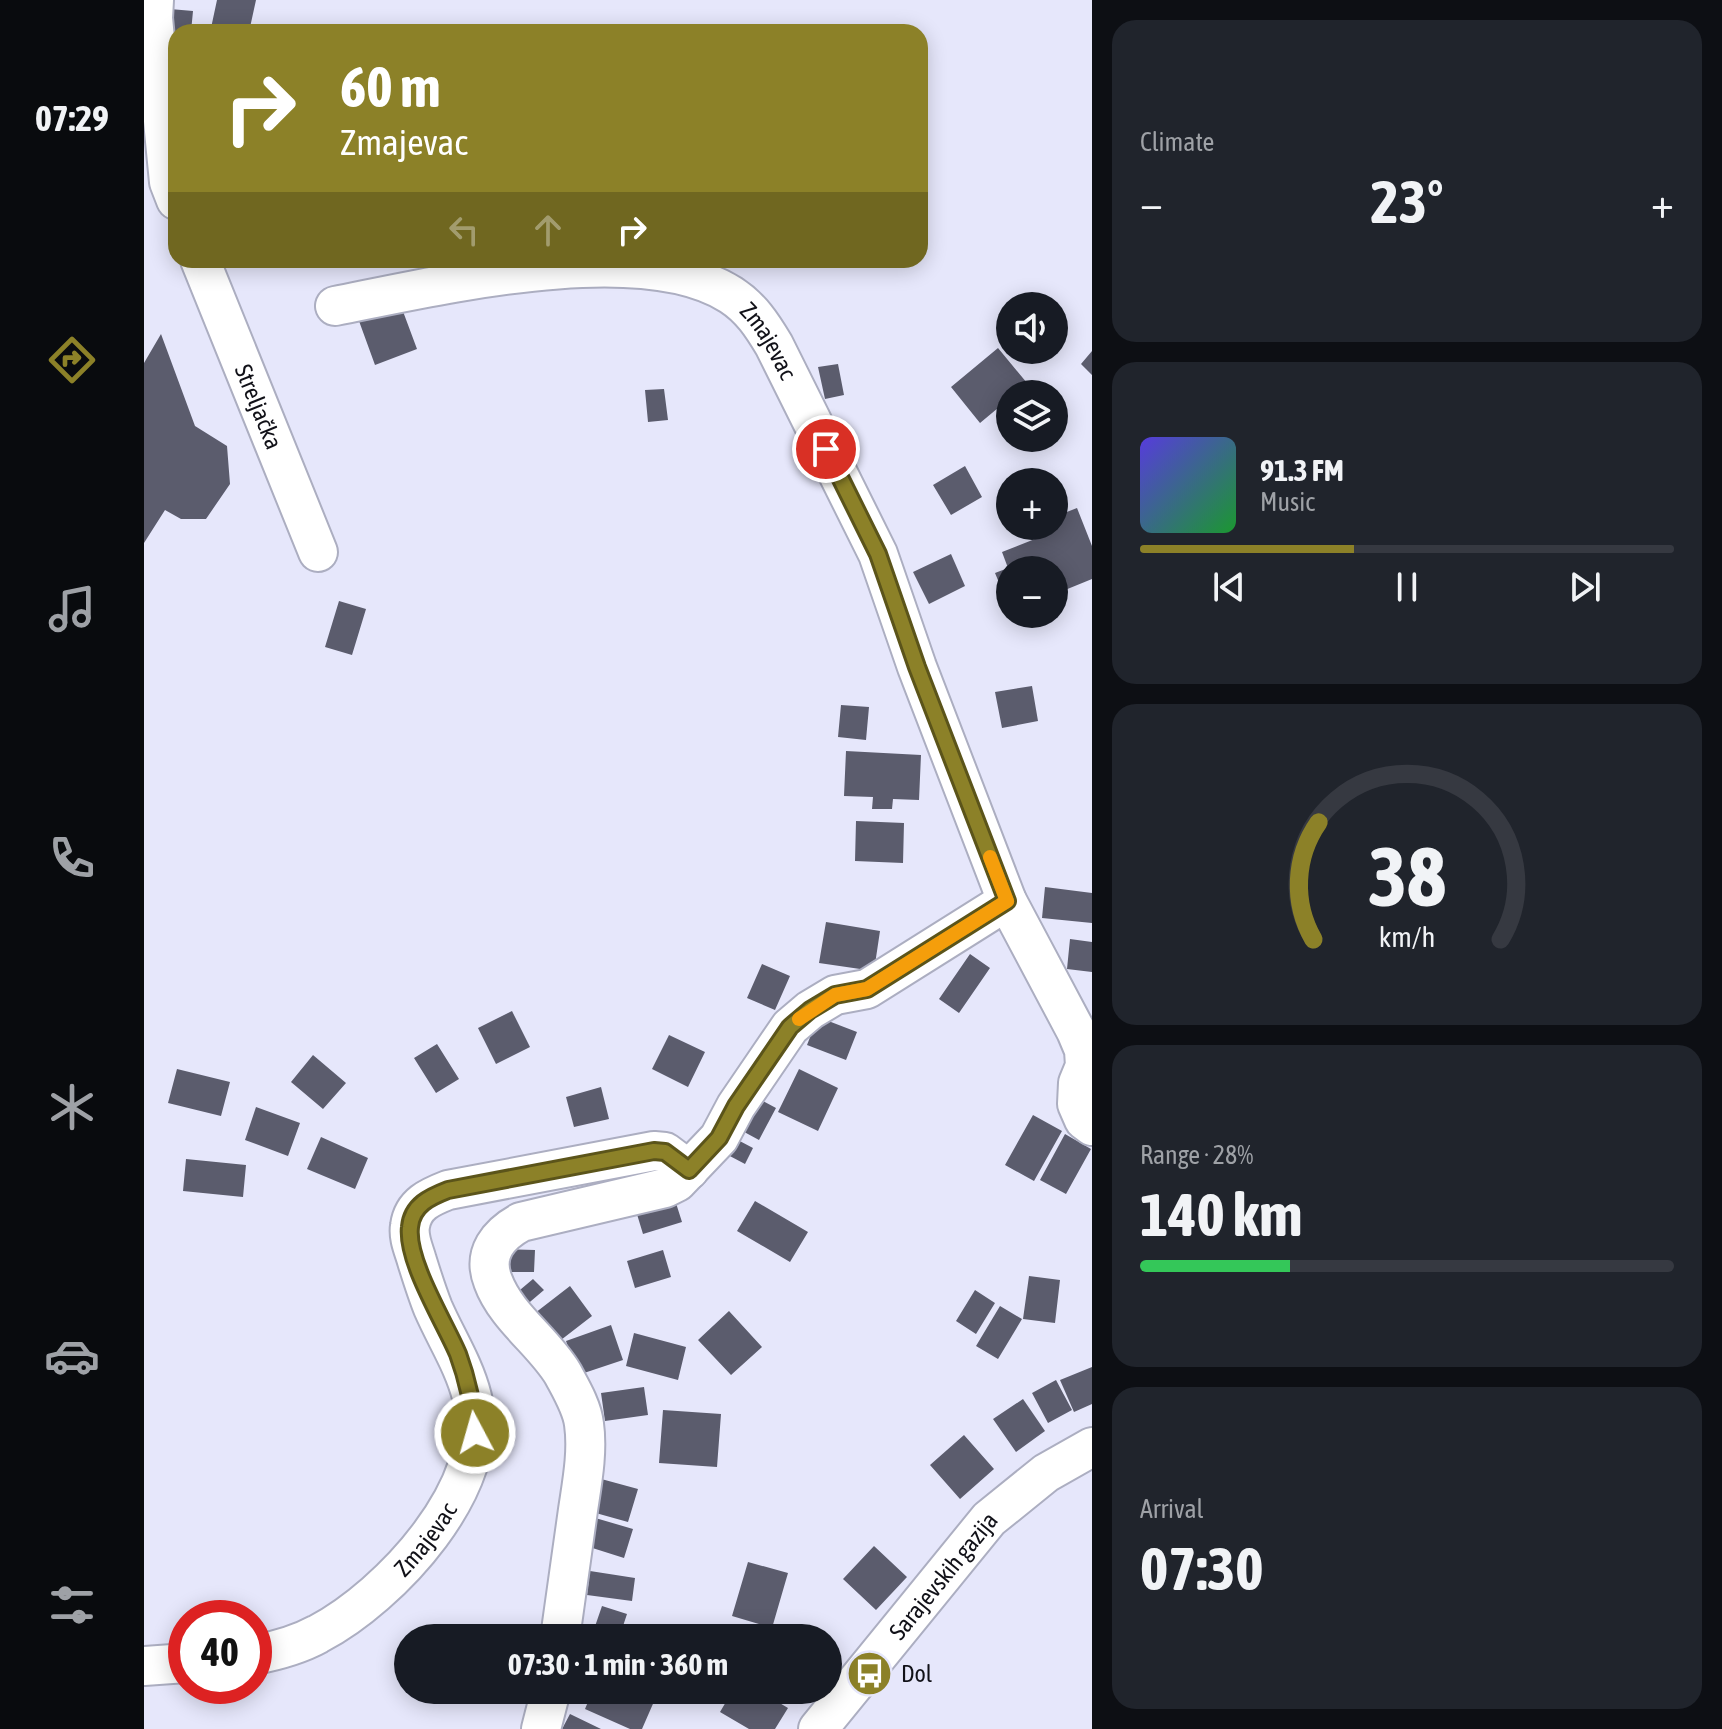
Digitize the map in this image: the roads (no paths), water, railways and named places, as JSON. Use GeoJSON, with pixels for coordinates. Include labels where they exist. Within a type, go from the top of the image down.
{"type":"FeatureCollection","features":[{"type":"Feature","properties":{"kind":"street"},"geometry":{"type":"LineString","coordinates":[[154,0],[153,18],[168,172]]}},
{"type":"Feature","properties":{"kind":"street","name":"Streljačka"},"geometry":{"type":"LineString","coordinates":[[203,268],[318,552]]}},
{"type":"Feature","properties":{"kind":"street","name":"Zmajevac"},"geometry":{"type":"LineString","coordinates":[[335,306],[436,286],[572,268]]}},
{"type":"Feature","properties":{"kind":"street","name":"Zmajevac"},"geometry":{"type":"LineString","coordinates":[[622,268],[660,272],[706,283],[730,295],[755,314],[774,345],[878,554],[917,667],[1007,901]]}},
{"type":"Feature","properties":{"kind":"street"},"geometry":{"type":"LineString","coordinates":[[562,1624],[584,1465],[584,1424],[560,1369],[517,1320],[492,1280],[490,1258],[495,1241],[504,1231],[521,1222],[665,1188],[677,1182],[719,1138],[736,1106],[790,1027],[835,995],[867,989],[1007,901],[1084,1050],[1085,1066],[1078,1083],[1077,1104],[1084,1120],[1092,1126]]}},
{"type":"Feature","properties":{"kind":"street","name":"Zmajevac"},"geometry":{"type":"LineString","coordinates":[[272,1652],[317,1635],[364,1605],[396,1573],[451,1505],[466,1471],[475,1433],[473,1399],[458,1355],[434,1310],[412,1244],[410,1227],[415,1212],[426,1199],[448,1190],[654,1151],[665,1152],[689,1170]]}},
{"type":"Feature","properties":{"kind":"street","name":"Sarajevskih gazija"},"geometry":{"type":"LineString","coordinates":[[818,1729],[989,1519],[1046,1473],[1092,1447]]}},
{"type":"Feature","properties":{"kind":"street"},"geometry":{"type":"LineString","coordinates":[[144,1666],[168,1664]]}},
{"type":"Feature","properties":{"kind":"street"},"geometry":{"type":"LineString","coordinates":[[541,1729],[547,1704]]}},
{"type":"Feature","properties":{"kind":"place","name":"Dol"},"geometry":{"type":"Point","coordinates":[870,1673]}}]}
